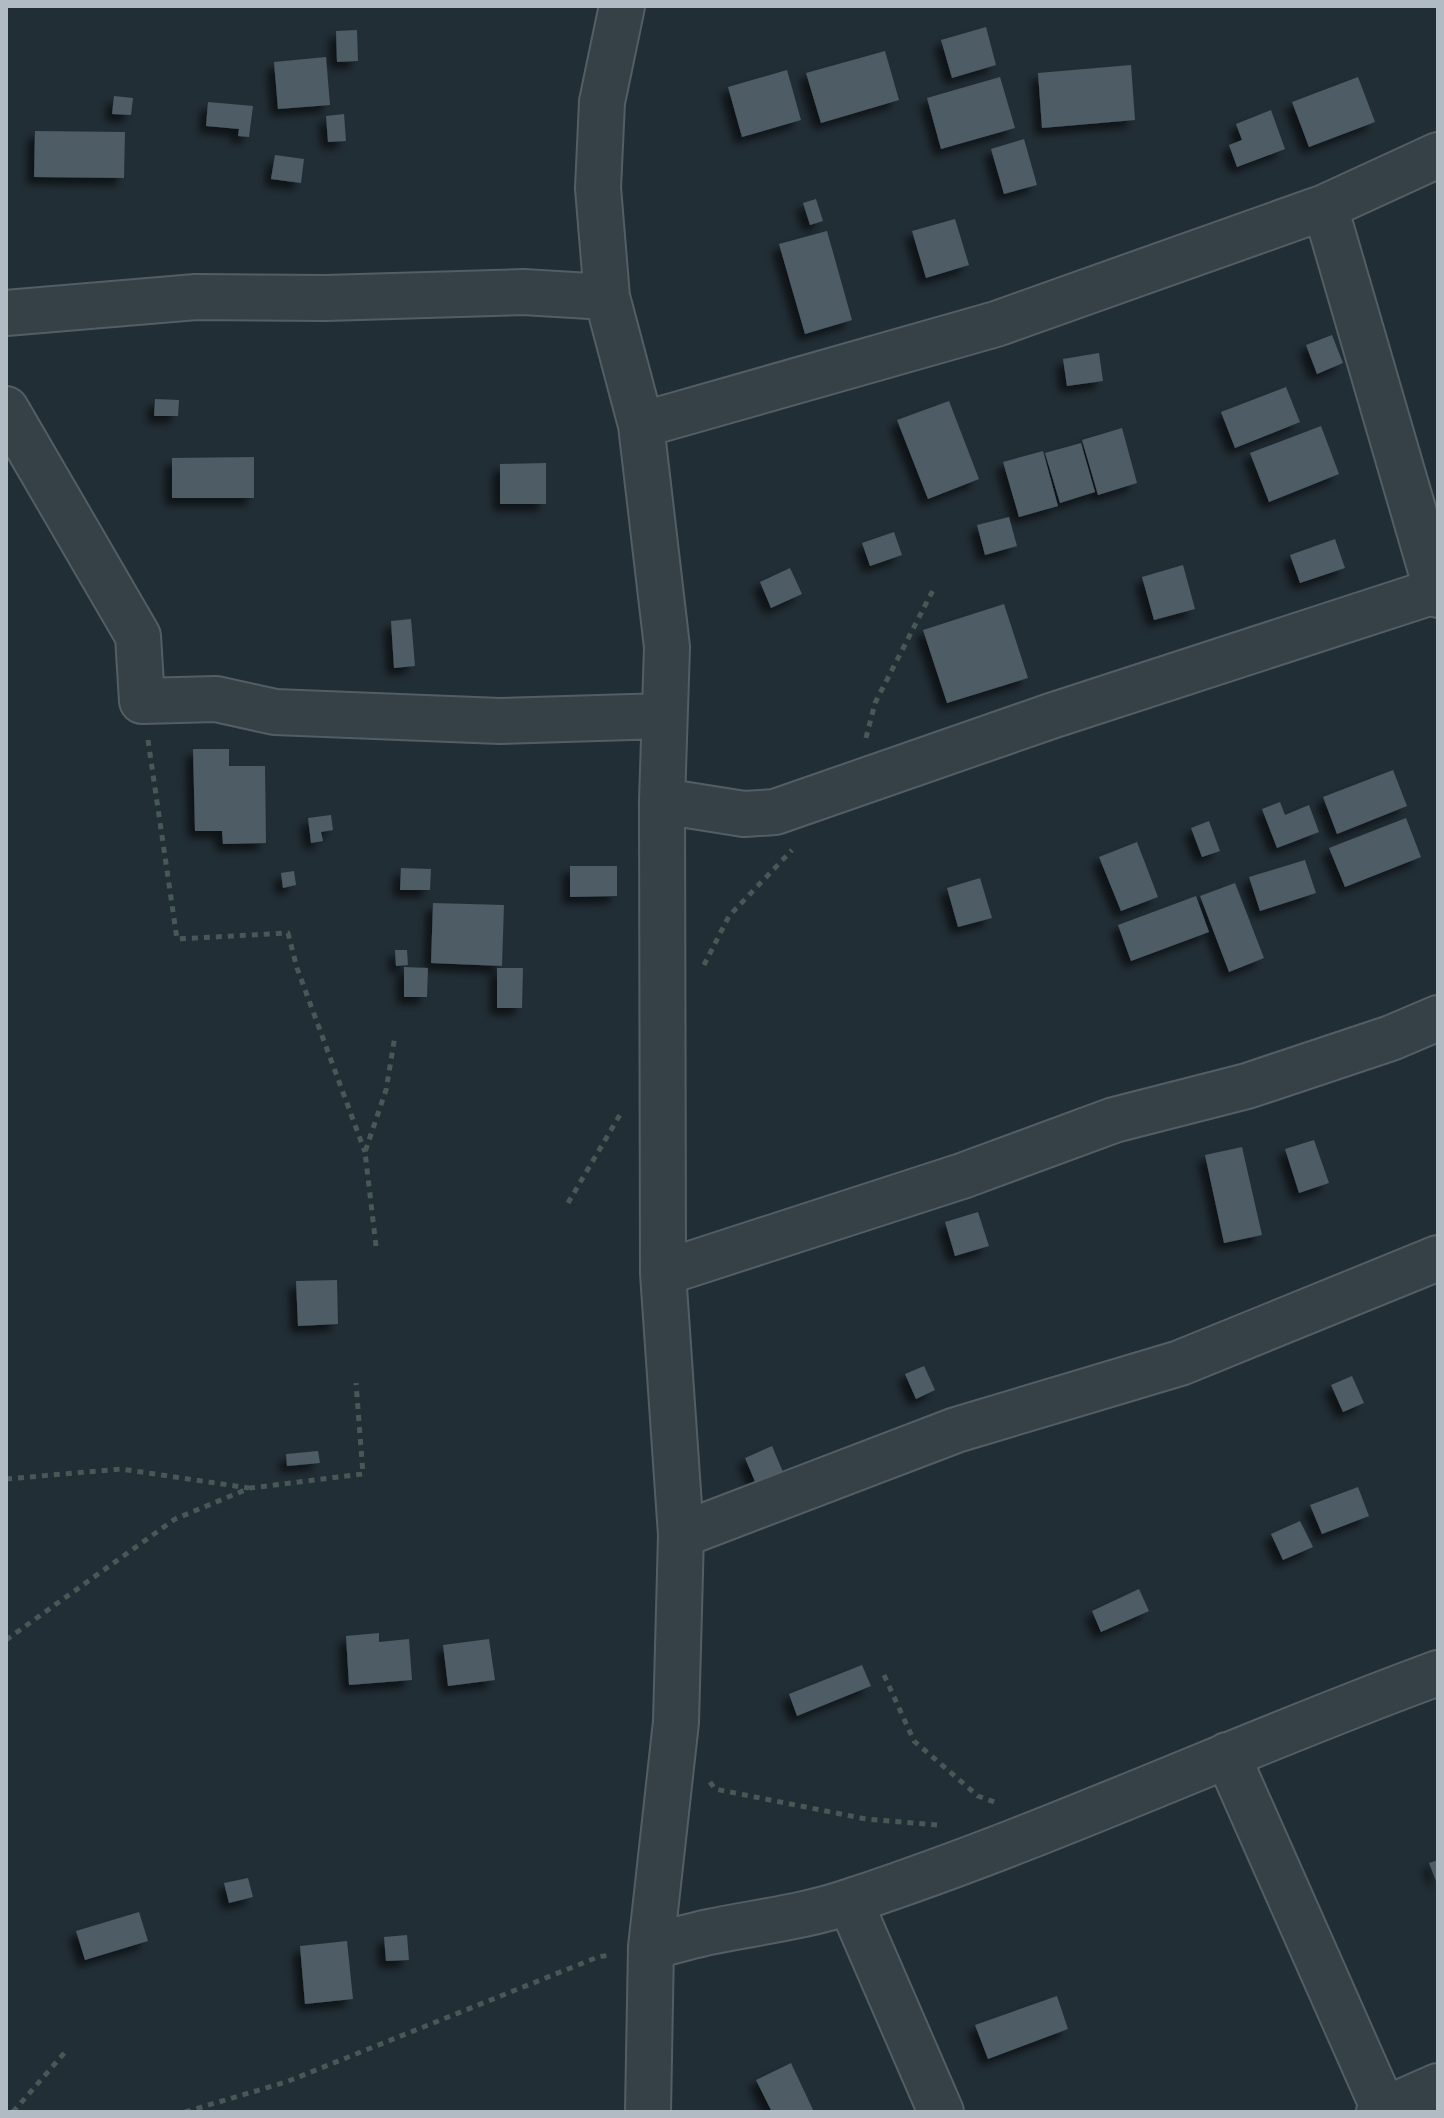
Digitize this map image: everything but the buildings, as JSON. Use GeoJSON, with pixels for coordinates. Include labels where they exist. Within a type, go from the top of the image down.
{"type":"FeatureCollection","features":[{"type":"Feature","properties":{"kind":"street"},"geometry":{"type":"LineString","coordinates":[[609,13],[598,188],[607,297],[641,425],[667,647],[662,801],[663,1273],[681,1535],[676,1722],[651,1947],[648,2112]]}},
{"type":"Feature","properties":{"kind":"street"},"geometry":{"type":"LineString","coordinates":[[641,425],[996,324],[1325,207],[1438,155]]}},
{"type":"Feature","properties":{"kind":"street"},"geometry":{"type":"LineString","coordinates":[[662,801],[744,814],[775,812],[1051,716],[1438,592],[1325,207]]}},
{"type":"Feature","properties":{"kind":"street"},"geometry":{"type":"LineString","coordinates":[[6,313],[196,297],[326,298],[523,292],[607,297]]}},
{"type":"Feature","properties":{"kind":"street"},"geometry":{"type":"LineString","coordinates":[[6,409],[138,636],[142,701],[216,699],[275,712],[500,721],[664,716]]}},
{"type":"Feature","properties":{"kind":"street"},"geometry":{"type":"LineString","coordinates":[[663,1273],[962,1176],[1114,1120],[1261,1082],[1391,1038],[1438,1018]]}},
{"type":"Feature","properties":{"kind":"street"},"geometry":{"type":"LineString","coordinates":[[681,1535],[956,1430],[1180,1363],[1438,1258]]}},
{"type":"Feature","properties":{"kind":"street"},"geometry":{"type":"LineString","coordinates":[[651,1947],[709,1932],[799,1916],[850,1902],[1058,1826],[1319,1716],[1438,1673]]}},
{"type":"Feature","properties":{"kind":"street"},"geometry":{"type":"LineString","coordinates":[[1227,1755],[1383,2111],[1438,2086]]}},
{"type":"Feature","properties":{"kind":"street"},"geometry":{"type":"LineString","coordinates":[[850,1902],[941,2112]]}},
{"type":"Feature","properties":{"kind":"path"},"geometry":{"type":"LineString","coordinates":[[853,785],[875,703],[933,590]]}},
{"type":"Feature","properties":{"kind":"path"},"geometry":{"type":"LineString","coordinates":[[142,701],[177,939],[288,933],[297,968],[365,1152],[376,1246]]}},
{"type":"Feature","properties":{"kind":"path"},"geometry":{"type":"LineString","coordinates":[[702,968],[729,916],[801,840]]}},
{"type":"Feature","properties":{"kind":"path"},"geometry":{"type":"LineString","coordinates":[[365,1152],[386,1090],[395,1036]]}},
{"type":"Feature","properties":{"kind":"path"},"geometry":{"type":"LineString","coordinates":[[568,1203],[623,1111]]}},
{"type":"Feature","properties":{"kind":"path"},"geometry":{"type":"LineString","coordinates":[[6,1640],[175,1519],[250,1488],[363,1474],[356,1383]]}},
{"type":"Feature","properties":{"kind":"path"},"geometry":{"type":"LineString","coordinates":[[6,1479],[121,1469],[250,1488]]}},
{"type":"Feature","properties":{"kind":"path"},"geometry":{"type":"LineString","coordinates":[[884,1675],[914,1741],[978,1796],[1058,1826]]}},
{"type":"Feature","properties":{"kind":"path"},"geometry":{"type":"LineString","coordinates":[[707,1776],[715,1789],[866,1819],[944,1825]]}},
{"type":"Feature","properties":{"kind":"path"},"geometry":{"type":"LineString","coordinates":[[185,2112],[286,2082],[598,1957],[651,1947]]}},
{"type":"Feature","properties":{"kind":"path"},"geometry":{"type":"LineString","coordinates":[[13,2112],[66,2051]]}}]}
